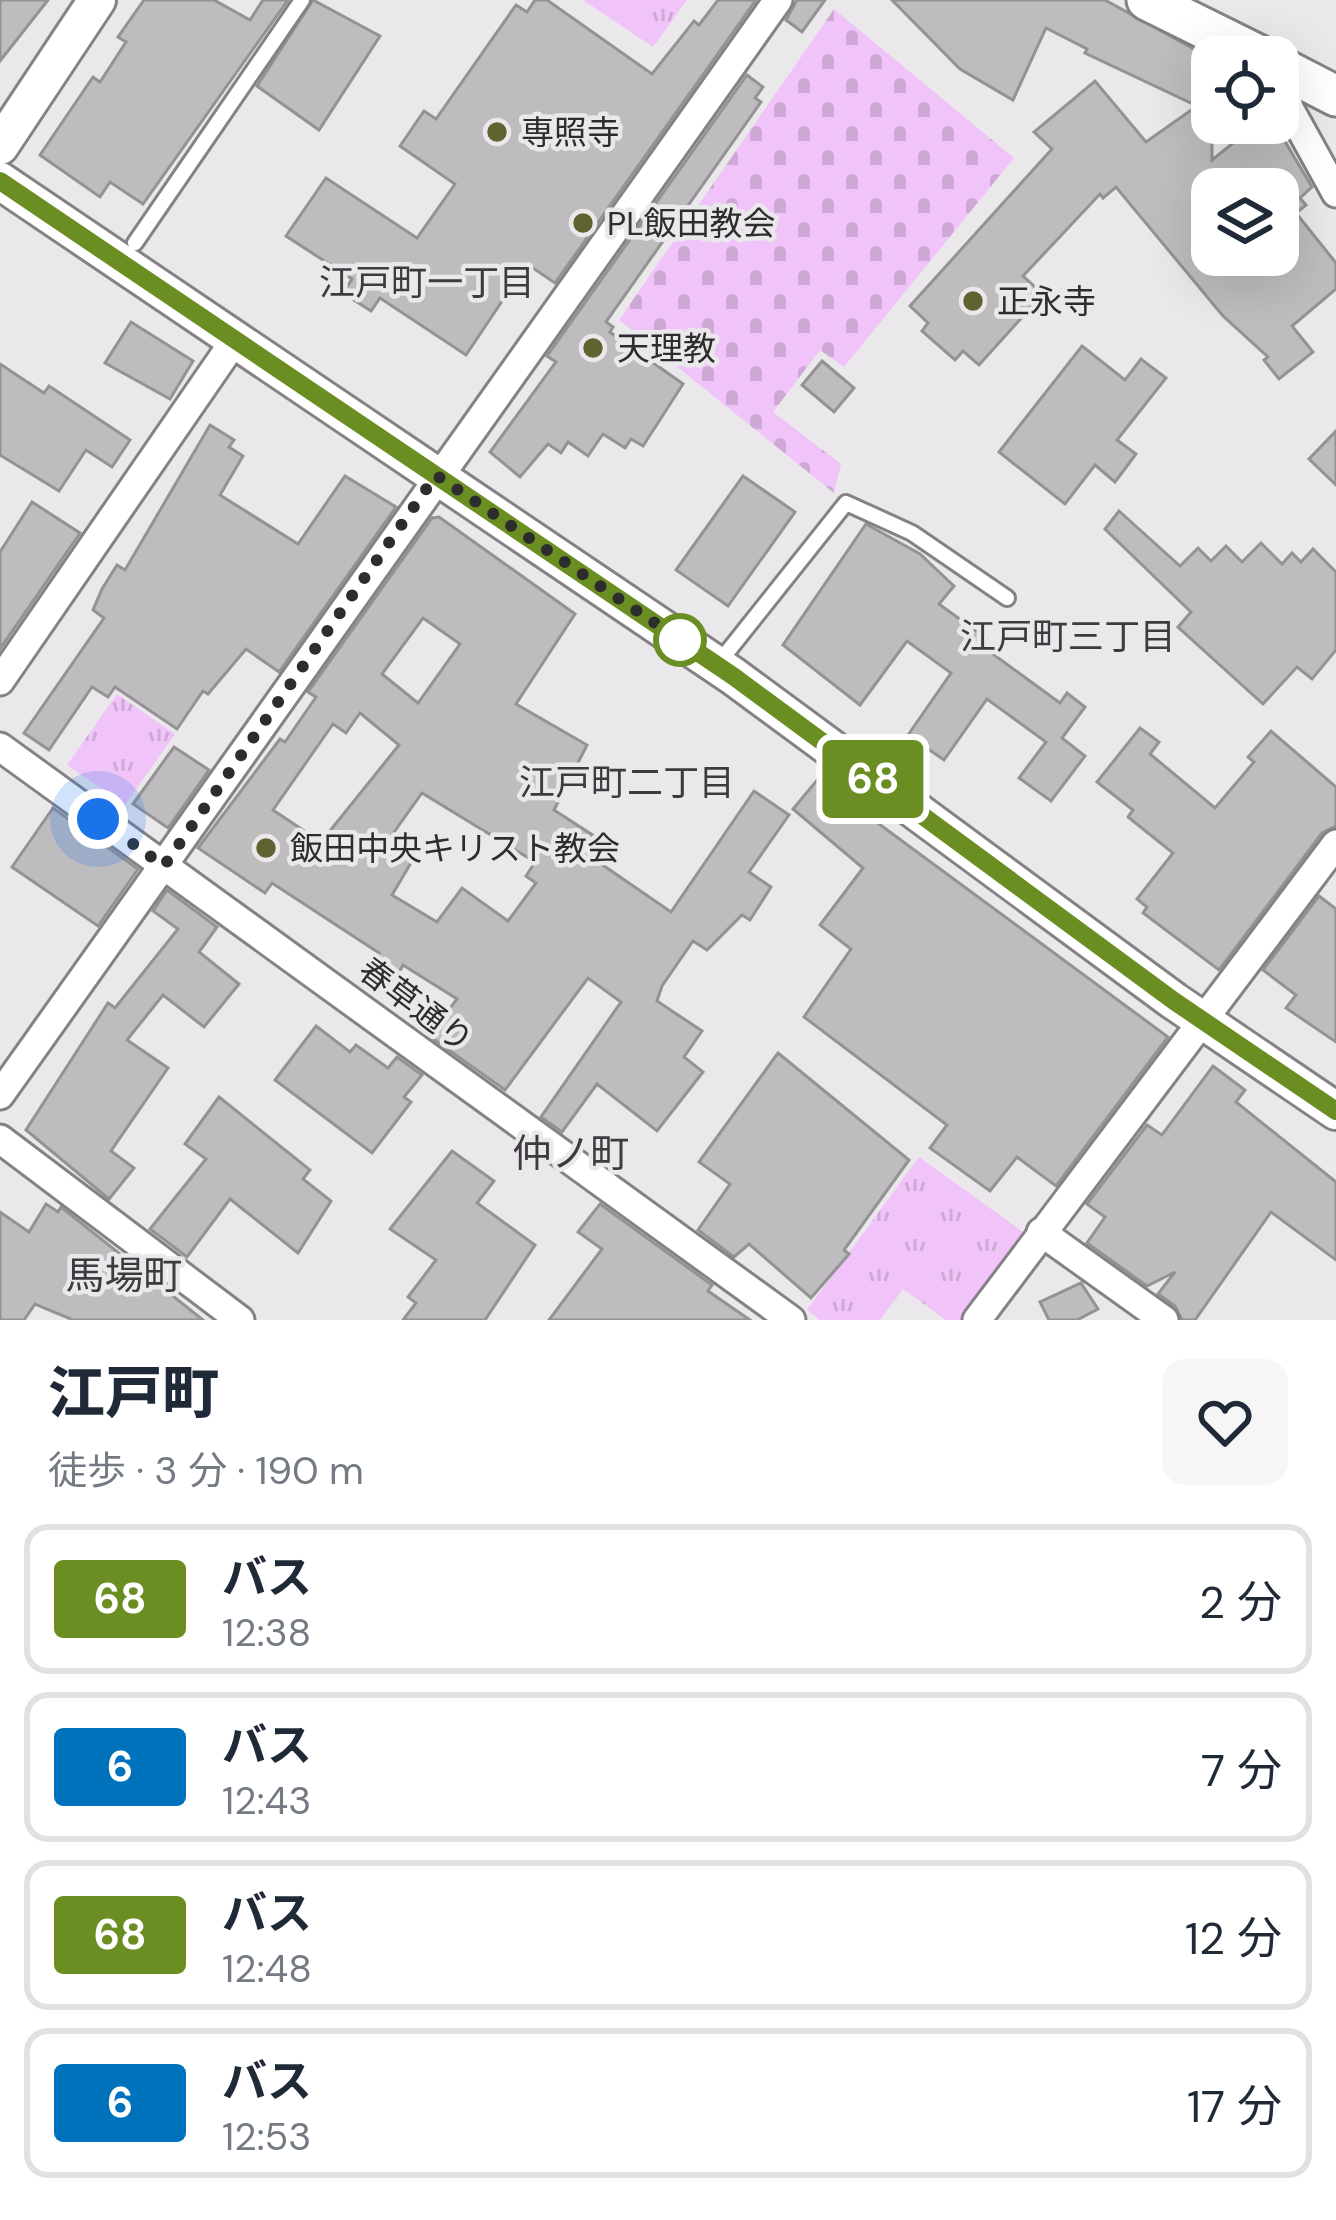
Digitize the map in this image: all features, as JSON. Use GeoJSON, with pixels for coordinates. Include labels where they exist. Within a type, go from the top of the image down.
{"type":"FeatureCollection","features":[{"type":"Feature","properties":{"kind":"main road"},"geometry":{"type":"LineString","coordinates":[[1147,0],[1220,36]]}},
{"type":"Feature","properties":{"kind":"main road"},"geometry":{"type":"LineString","coordinates":[[1299,76],[1336,96]]}},
{"type":"Feature","properties":{"kind":"street"},"geometry":{"type":"LineString","coordinates":[[0,146],[97,0]]}},
{"type":"Feature","properties":{"kind":"street"},"geometry":{"type":"LineString","coordinates":[[0,1095],[436,475],[778,0]]}},
{"type":"Feature","properties":{"kind":"street"},"geometry":{"type":"LineString","coordinates":[[1299,126],[1336,193]]}},
{"type":"Feature","properties":{"kind":"street"},"geometry":{"type":"LineString","coordinates":[[0,181],[717,665],[1336,1111]]}},
{"type":"Feature","properties":{"kind":"street"},"geometry":{"type":"LineString","coordinates":[[0,680],[235,340]]}},
{"type":"Feature","properties":{"kind":"street","name":"春草通り"},"geometry":{"type":"LineString","coordinates":[[0,747],[790,1320]]}},
{"type":"Feature","properties":{"kind":"street"},"geometry":{"type":"LineString","coordinates":[[977,1320],[1336,844]]}},
{"type":"Feature","properties":{"kind":"street"},"geometry":{"type":"LineString","coordinates":[[0,1139],[240,1320]]}},
{"type":"Feature","properties":{"kind":"street"},"geometry":{"type":"LineString","coordinates":[[1042,1232],[1164,1320]]}},
{"type":"Feature","properties":{"kind":"lane"},"geometry":{"type":"LineString","coordinates":[[135,243],[302,0]]}},
{"type":"Feature","properties":{"kind":"lane"},"geometry":{"type":"LineString","coordinates":[[717,665],[846,503],[912,533],[1007,598]]}},
{"type":"Feature","properties":{"kind":"green space"},"geometry":{"type":"Polygon","coordinates":[[[583,0],[687,0],[653,47],[583,0]]]}},
{"type":"Feature","properties":{"kind":"green space"},"geometry":{"type":"Polygon","coordinates":[[[834,9],[1014,158],[844,367],[820,350],[773,412],[841,464],[834,493],[619,320],[834,9]]]}},
{"type":"Feature","properties":{"kind":"green space"},"geometry":{"type":"Polygon","coordinates":[[[117,694],[175,734],[125,805],[67,765],[117,694]]]}},
{"type":"Feature","properties":{"kind":"green space"},"geometry":{"type":"Polygon","coordinates":[[[919,1157],[1026,1234],[963,1320],[946,1320],[903,1289],[880,1320],[820,1320],[807,1310],[919,1157]]]}},
{"type":"Feature","properties":{"kind":"building"},"geometry":{"type":"Polygon","coordinates":[[[0,0],[48,0],[0,61],[0,0]]]}},
{"type":"Feature","properties":{"kind":"building"},"geometry":{"type":"Polygon","coordinates":[[[144,0],[214,0],[250,20],[263,0],[288,0],[143,204],[110,182],[100,197],[40,155],[93,77],[100,82],[126,42],[118,37],[144,0]]]}},
{"type":"Feature","properties":{"kind":"building"},"geometry":{"type":"Polygon","coordinates":[[[313,0],[380,36],[319,130],[257,86],[313,0]]]}},
{"type":"Feature","properties":{"kind":"building"},"geometry":{"type":"Polygon","coordinates":[[[535,0],[547,0],[652,74],[694,21],[699,25],[718,0],[756,0],[555,283],[527,264],[466,355],[380,298],[371,311],[343,293],[352,279],[286,236],[326,178],[417,238],[455,184],[400,146],[424,111],[436,119],[516,5],[527,12],[535,0]]]}},
{"type":"Feature","properties":{"kind":"building"},"geometry":{"type":"Polygon","coordinates":[[[797,0],[825,0],[802,32],[786,20],[797,0]]]}},
{"type":"Feature","properties":{"kind":"building"},"geometry":{"type":"Polygon","coordinates":[[[892,0],[1105,0],[1191,47],[1191,103],[1085,53],[1087,49],[1046,28],[1013,100],[960,69],[892,0]]]}},
{"type":"Feature","properties":{"kind":"building"},"geometry":{"type":"Polygon","coordinates":[[[747,75],[763,87],[755,98],[761,102],[606,322],[613,327],[610,332],[683,384],[643,446],[631,439],[625,448],[603,434],[588,456],[568,442],[561,453],[548,444],[520,477],[490,452],[556,362],[547,356],[747,75]]]}},
{"type":"Feature","properties":{"kind":"building"},"geometry":{"type":"Polygon","coordinates":[[[1095,81],[1146,142],[1191,110],[1191,144],[1212,144],[1212,160],[1232,144],[1286,144],[1312,187],[1300,198],[1306,205],[1299,211],[1299,168],[1191,168],[1191,276],[1299,276],[1299,217],[1336,263],[1336,289],[1292,326],[1313,352],[1279,379],[1264,360],[1268,357],[1223,316],[1116,187],[1103,198],[1100,194],[1023,276],[1043,294],[979,365],[963,351],[955,360],[922,331],[928,323],[910,306],[1052,149],[1034,132],[1095,81]]]}},
{"type":"Feature","properties":{"kind":"building"},"geometry":{"type":"Polygon","coordinates":[[[131,322],[193,361],[170,399],[105,363],[131,322]]]}},
{"type":"Feature","properties":{"kind":"building"},"geometry":{"type":"Polygon","coordinates":[[[1082,346],[1125,380],[1141,359],[1166,378],[1117,440],[1136,454],[1115,482],[1095,465],[1065,504],[999,452],[1082,346]]]}},
{"type":"Feature","properties":{"kind":"building"},"geometry":{"type":"Polygon","coordinates":[[[822,361],[854,388],[834,412],[802,385],[822,361]]]}},
{"type":"Feature","properties":{"kind":"building"},"geometry":{"type":"Polygon","coordinates":[[[0,364],[44,393],[49,386],[130,440],[112,467],[86,450],[59,491],[0,455],[0,364]]]}},
{"type":"Feature","properties":{"kind":"building"},"geometry":{"type":"Polygon","coordinates":[[[210,425],[234,440],[229,447],[243,456],[220,495],[298,544],[345,476],[396,507],[279,672],[246,649],[208,694],[203,691],[177,729],[115,687],[108,697],[92,687],[49,750],[24,733],[104,618],[93,610],[102,589],[117,565],[125,570],[210,425]]]}},
{"type":"Feature","properties":{"kind":"building"},"geometry":{"type":"Polygon","coordinates":[[[1336,431],[1336,485],[1309,459],[1336,431]]]}},
{"type":"Feature","properties":{"kind":"building"},"geometry":{"type":"Polygon","coordinates":[[[743,476],[795,512],[728,606],[676,570],[743,476]]]}},
{"type":"Feature","properties":{"kind":"building"},"geometry":{"type":"Polygon","coordinates":[[[32,502],[80,533],[0,649],[0,552],[32,502]]]}},
{"type":"Feature","properties":{"kind":"building"},"geometry":{"type":"Polygon","coordinates":[[[1119,511],[1180,566],[1198,548],[1211,561],[1226,546],[1242,562],[1261,543],[1282,564],[1292,553],[1301,562],[1313,549],[1336,572],[1336,650],[1312,679],[1297,667],[1263,704],[1178,627],[1191,612],[1105,529],[1119,511]]]}},
{"type":"Feature","properties":{"kind":"building"},"geometry":{"type":"Polygon","coordinates":[[[439,517],[575,614],[516,704],[587,745],[554,810],[605,843],[594,859],[671,912],[754,791],[789,815],[749,872],[771,887],[750,920],[742,915],[707,950],[693,941],[662,986],[657,1001],[702,1031],[684,1057],[703,1072],[657,1131],[597,1084],[562,1132],[541,1117],[621,1002],[588,978],[505,1090],[429,1036],[457,999],[403,965],[396,978],[373,963],[379,953],[272,883],[265,893],[198,848],[280,739],[285,742],[316,697],[308,692],[432,518],[439,517]],[[423,618],[382,674],[418,703],[460,644],[423,618]],[[360,713],[346,733],[333,724],[273,810],[321,842],[399,745],[360,713]],[[422,793],[392,835],[418,851],[392,895],[437,922],[462,888],[508,921],[536,883],[526,876],[535,862],[422,793]]]}},
{"type":"Feature","properties":{"kind":"building"},"geometry":{"type":"Polygon","coordinates":[[[866,524],[920,554],[954,586],[939,604],[987,639],[982,646],[1060,703],[1067,693],[1085,707],[1062,738],[1085,756],[1051,801],[1019,778],[1046,742],[987,699],[944,760],[908,735],[951,673],[907,641],[860,705],[783,645],[866,524]]]}},
{"type":"Feature","properties":{"kind":"building"},"geometry":{"type":"Polygon","coordinates":[[[1140,728],[1159,742],[1150,754],[1215,808],[1254,762],[1248,757],[1271,731],[1336,787],[1336,826],[1322,833],[1219,970],[1143,913],[1147,907],[1137,899],[1173,853],[1128,817],[1133,810],[1097,782],[1140,728]]]}},
{"type":"Feature","properties":{"kind":"building"},"geometry":{"type":"Polygon","coordinates":[[[174,747],[209,770],[168,828],[133,804],[174,747]]]}},
{"type":"Feature","properties":{"kind":"building"},"geometry":{"type":"Polygon","coordinates":[[[818,779],[1168,1037],[1056,1186],[1017,1157],[990,1191],[930,1148],[947,1125],[804,1017],[851,949],[820,925],[863,868],[793,809],[818,779]]]}},
{"type":"Feature","properties":{"kind":"building"},"geometry":{"type":"Polygon","coordinates":[[[53,808],[138,869],[98,926],[12,867],[53,808]]]}},
{"type":"Feature","properties":{"kind":"building"},"geometry":{"type":"Polygon","coordinates":[[[167,890],[217,927],[199,952],[239,984],[204,1027],[163,995],[127,1040],[168,1068],[111,1151],[134,1168],[109,1199],[26,1130],[108,1003],[115,1008],[178,929],[153,911],[167,890]]]}},
{"type":"Feature","properties":{"kind":"building"},"geometry":{"type":"Polygon","coordinates":[[[1319,896],[1336,909],[1336,1042],[1286,1008],[1296,995],[1263,970],[1319,896]]]}},
{"type":"Feature","properties":{"kind":"building"},"geometry":{"type":"Polygon","coordinates":[[[316,1026],[350,1052],[356,1045],[388,1068],[397,1057],[422,1075],[404,1097],[411,1102],[372,1153],[275,1080],[316,1026]]]}},
{"type":"Feature","properties":{"kind":"building"},"geometry":{"type":"Polygon","coordinates":[[[778,1053],[909,1160],[844,1250],[849,1254],[811,1298],[749,1244],[734,1257],[698,1230],[730,1184],[699,1162],[778,1053]]]}},
{"type":"Feature","properties":{"kind":"building"},"geometry":{"type":"Polygon","coordinates":[[[1213,1066],[1245,1090],[1236,1102],[1336,1182],[1336,1260],[1271,1212],[1195,1320],[1182,1320],[1175,1306],[1158,1294],[1175,1272],[1147,1286],[1087,1243],[1105,1217],[1087,1204],[1147,1125],[1162,1135],[1213,1066]]]}},
{"type":"Feature","properties":{"kind":"building"},"geometry":{"type":"Polygon","coordinates":[[[219,1097],[310,1170],[303,1179],[331,1201],[298,1253],[230,1199],[187,1257],[150,1229],[206,1159],[185,1144],[219,1097]]]}},
{"type":"Feature","properties":{"kind":"building"},"geometry":{"type":"Polygon","coordinates":[[[452,1151],[494,1181],[477,1203],[535,1245],[485,1320],[403,1320],[416,1303],[408,1297],[436,1260],[390,1229],[452,1151]]]}},
{"type":"Feature","properties":{"kind":"building"},"geometry":{"type":"Polygon","coordinates":[[[46,1204],[58,1212],[61,1207],[203,1320],[73,1320],[35,1304],[24,1320],[0,1320],[0,1212],[29,1232],[46,1204]]]}},
{"type":"Feature","properties":{"kind":"building"},"geometry":{"type":"Polygon","coordinates":[[[600,1204],[712,1285],[708,1291],[750,1320],[549,1320],[602,1249],[578,1232],[600,1204]]]}},
{"type":"Feature","properties":{"kind":"building"},"geometry":{"type":"Polygon","coordinates":[[[1081,1283],[1098,1309],[1077,1320],[1049,1320],[1040,1302],[1081,1283]]]}},
{"type":"Feature","properties":{"kind":"bus line","name":"68"},"geometry":{"type":"LineString","coordinates":[[0,181],[733,676],[1174,1001],[1336,1111]]}},
{"type":"Feature","properties":{"kind":"place","name":"専照寺"},"geometry":{"type":"Point","coordinates":[497,132]}},
{"type":"Feature","properties":{"kind":"place","name":"PL飯田教会"},"geometry":{"type":"Point","coordinates":[583,223]}},
{"type":"Feature","properties":{"kind":"place","name":"正永寺"},"geometry":{"type":"Point","coordinates":[973,301]}},
{"type":"Feature","properties":{"kind":"place","name":"天理教"},"geometry":{"type":"Point","coordinates":[593,348]}},
{"type":"Feature","properties":{"kind":"place","name":"飯田中央キリスト教会"},"geometry":{"type":"Point","coordinates":[266,848]}},
{"type":"Feature","properties":{"kind":"district","name":"江戸町一丁目"},"geometry":{"type":"Point","coordinates":[427,282]}},
{"type":"Feature","properties":{"kind":"district","name":"江戸町三丁目"},"geometry":{"type":"Point","coordinates":[1068,636]}},
{"type":"Feature","properties":{"kind":"district","name":"江戸町二丁目"},"geometry":{"type":"Point","coordinates":[627,782]}},
{"type":"Feature","properties":{"kind":"district","name":"仲ノ町"},"geometry":{"type":"Point","coordinates":[571,1153]}},
{"type":"Feature","properties":{"kind":"district","name":"馬場町"},"geometry":{"type":"Point","coordinates":[124,1275]}},
{"type":"Feature","properties":{"kind":"route"},"geometry":{"type":"LineString","coordinates":[[98,819],[164,866],[436,475],[680,640]]}}]}
